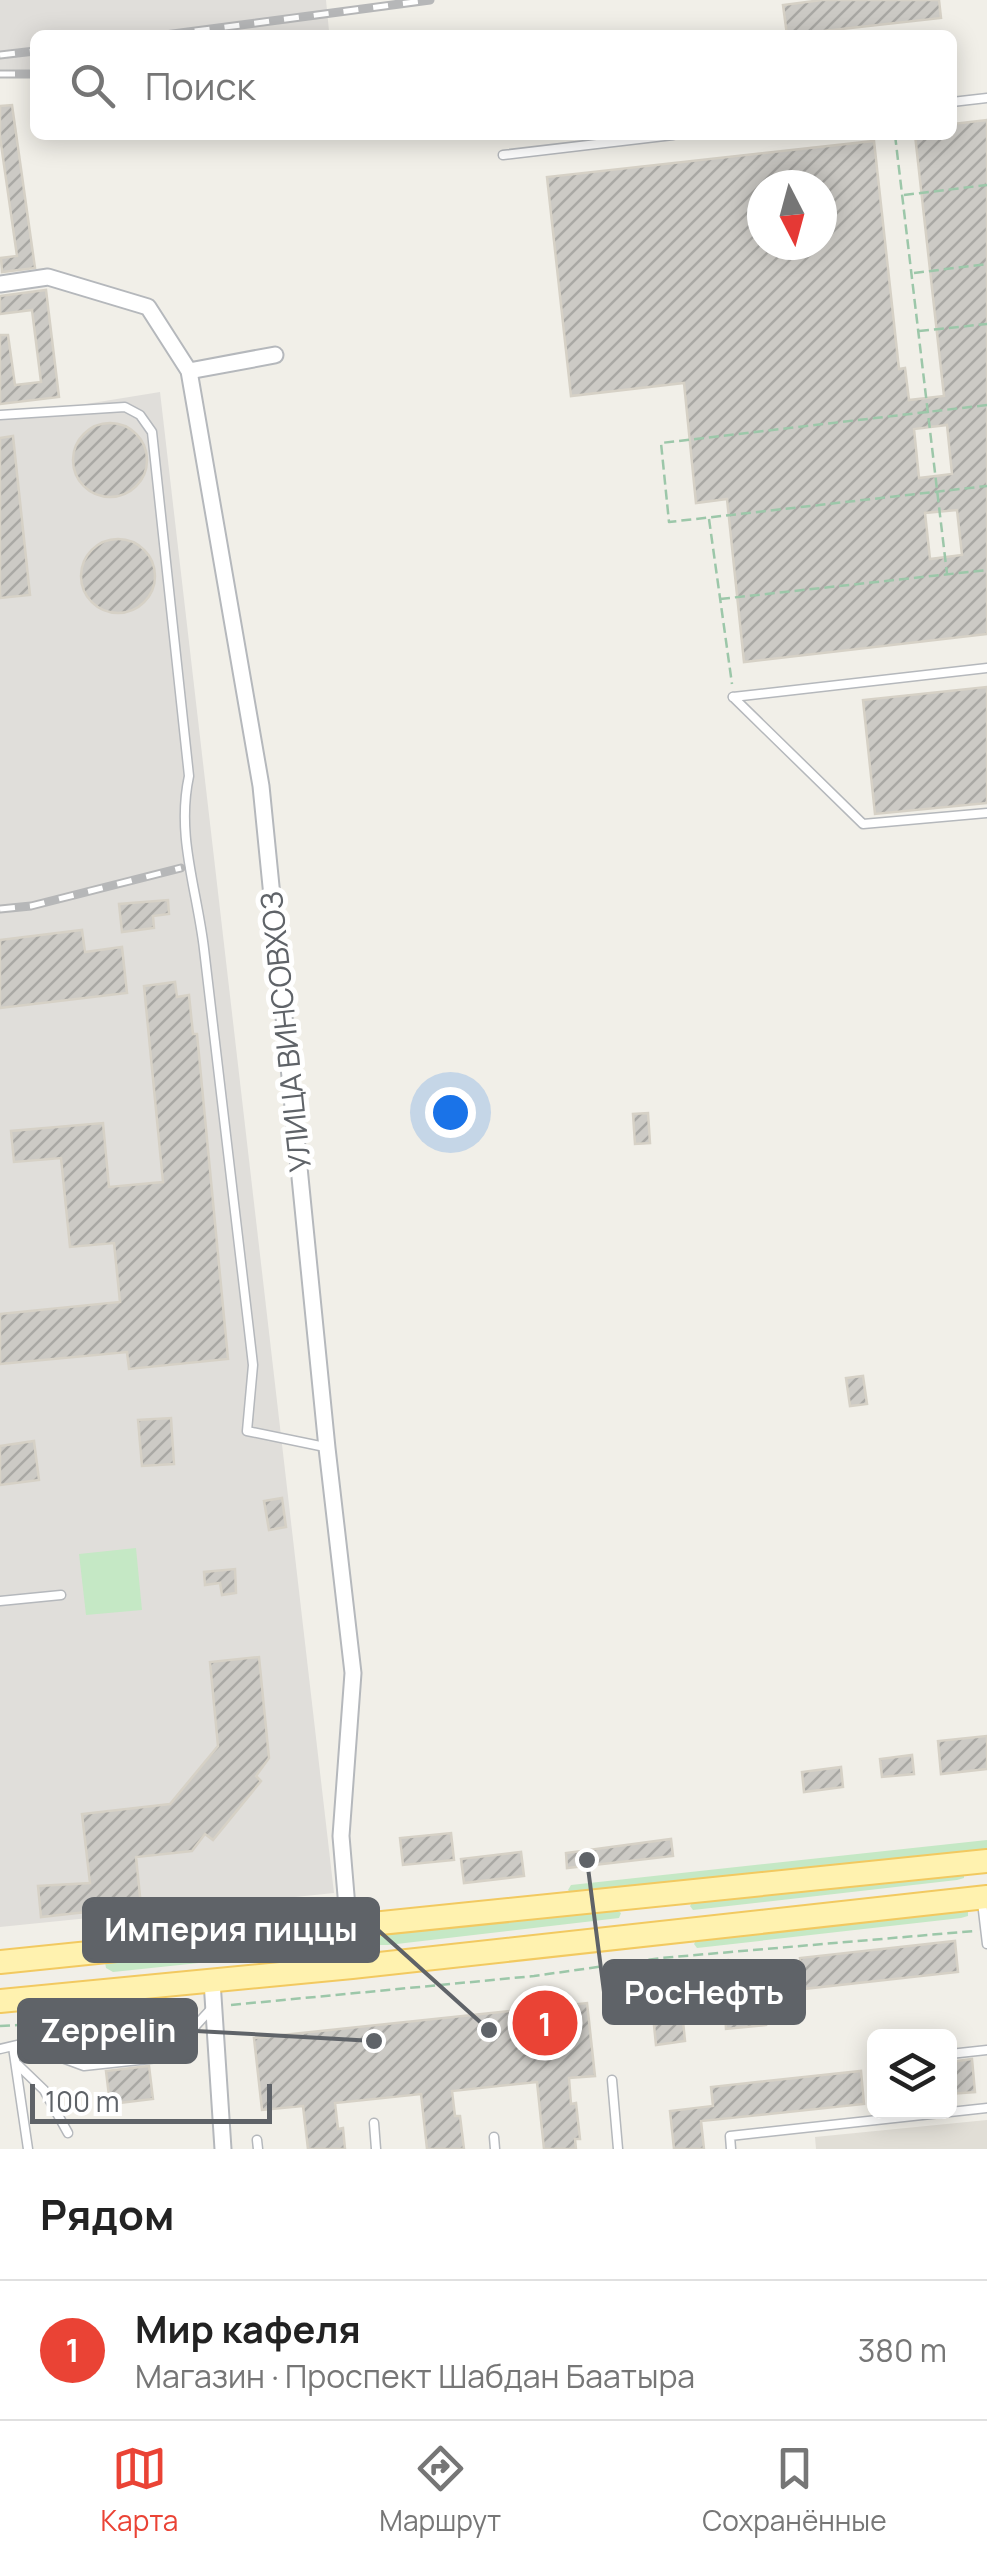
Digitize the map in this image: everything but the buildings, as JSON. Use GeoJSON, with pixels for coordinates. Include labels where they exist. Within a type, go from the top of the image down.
{"type":"FeatureCollection","features":[{"type":"Feature","properties":{"kind":"main road"},"geometry":{"type":"LineString","coordinates":[[26,1999],[10,1960],[987,1862]]}},
{"type":"Feature","properties":{"kind":"main road"},"geometry":{"type":"LineString","coordinates":[[660,1894],[664,1932]]}},
{"type":"Feature","properties":{"kind":"main road"},"geometry":{"type":"LineString","coordinates":[[0,2002],[984,1897]]}},
{"type":"Feature","properties":{"kind":"main road"},"geometry":{"type":"LineString","coordinates":[[88,1952],[92,1993]]}},
{"type":"Feature","properties":{"kind":"street","name":"УЛИЦА ВИНСОВХОЗ"},"geometry":{"type":"LineString","coordinates":[[0,284],[48,277],[148,307],[189,371],[261,786],[353,1673],[341,1836],[352,1967]]}},
{"type":"Feature","properties":{"kind":"street"},"geometry":{"type":"LineString","coordinates":[[189,371],[276,356]]}},
{"type":"Feature","properties":{"kind":"street"},"geometry":{"type":"LineString","coordinates":[[212,1981],[223,2149]]}},
{"type":"Feature","properties":{"kind":"lane"},"geometry":{"type":"LineString","coordinates":[[957,101],[987,98]]}},
{"type":"Feature","properties":{"kind":"lane"},"geometry":{"type":"LineString","coordinates":[[503,155],[630,140]]}},
{"type":"Feature","properties":{"kind":"lane"},"geometry":{"type":"LineString","coordinates":[[0,415],[126,407],[140,414],[152,432],[189,776],[182,805],[186,845],[201,925],[253,1365],[246,1431],[327,1448]]}},
{"type":"Feature","properties":{"kind":"lane"},"geometry":{"type":"LineString","coordinates":[[733,697],[987,668]]}},
{"type":"Feature","properties":{"kind":"lane"},"geometry":{"type":"LineString","coordinates":[[733,697],[863,824],[987,813]]}},
{"type":"Feature","properties":{"kind":"lane"},"geometry":{"type":"LineString","coordinates":[[0,1601],[61,1595]]}},
{"type":"Feature","properties":{"kind":"lane"},"geometry":{"type":"LineString","coordinates":[[984,1897],[987,1944]]}},
{"type":"Feature","properties":{"kind":"lane"},"geometry":{"type":"LineString","coordinates":[[26,1999],[35,2048],[84,2066],[167,2058],[214,2006]]}},
{"type":"Feature","properties":{"kind":"lane"},"geometry":{"type":"LineString","coordinates":[[0,2049],[34,2041],[190,2032]]}},
{"type":"Feature","properties":{"kind":"lane"},"geometry":{"type":"LineString","coordinates":[[13,2047],[28,2149]]}},
{"type":"Feature","properties":{"kind":"lane"},"geometry":{"type":"LineString","coordinates":[[957,2053],[987,2050]]}},
{"type":"Feature","properties":{"kind":"lane"},"geometry":{"type":"LineString","coordinates":[[18,2065],[44,2090],[68,2133]]}},
{"type":"Feature","properties":{"kind":"lane"},"geometry":{"type":"LineString","coordinates":[[612,2080],[618,2149]]}},
{"type":"Feature","properties":{"kind":"lane"},"geometry":{"type":"LineString","coordinates":[[957,2110],[987,2108]]}},
{"type":"Feature","properties":{"kind":"lane"},"geometry":{"type":"LineString","coordinates":[[732,2149],[730,2136],[867,2118]]}},
{"type":"Feature","properties":{"kind":"lane"},"geometry":{"type":"LineString","coordinates":[[374,2123],[376,2149]]}},
{"type":"Feature","properties":{"kind":"lane"},"geometry":{"type":"LineString","coordinates":[[494,2137],[495,2149]]}},
{"type":"Feature","properties":{"kind":"path"},"geometry":{"type":"LineString","coordinates":[[896,140],[948,574]]}},
{"type":"Feature","properties":{"kind":"path"},"geometry":{"type":"LineString","coordinates":[[902,195],[987,185]]}},
{"type":"Feature","properties":{"kind":"path"},"geometry":{"type":"LineString","coordinates":[[911,273],[987,264]]}},
{"type":"Feature","properties":{"kind":"path"},"geometry":{"type":"LineString","coordinates":[[918,331],[987,324]]}},
{"type":"Feature","properties":{"kind":"path"},"geometry":{"type":"LineString","coordinates":[[987,405],[661,443],[669,522],[987,486]]}},
{"type":"Feature","properties":{"kind":"path"},"geometry":{"type":"LineString","coordinates":[[709,517],[733,697]]}},
{"type":"Feature","properties":{"kind":"path"},"geometry":{"type":"LineString","coordinates":[[720,599],[987,570]]}},
{"type":"Feature","properties":{"kind":"path"},"geometry":{"type":"LineString","coordinates":[[0,2026],[534,1976],[660,1958],[986,1930]]}},
{"type":"Feature","properties":{"kind":"shaded area"},"geometry":{"type":"Polygon","coordinates":[[[0,0],[326,0],[329,30],[30,30],[30,70],[0,74],[0,0]]]}},
{"type":"Feature","properties":{"kind":"shaded area"},"geometry":{"type":"Polygon","coordinates":[[[160,392],[334,1893],[0,1927],[0,418],[160,392]]]}},
{"type":"Feature","properties":{"kind":"shaded area"},"geometry":{"type":"Polygon","coordinates":[[[987,2120],[987,2149],[816,2149],[815,2137],[987,2120]]]}},
{"type":"Feature","properties":{"kind":"green space"},"geometry":{"type":"Polygon","coordinates":[[[136,1548],[142,1610],[86,1615],[79,1554],[136,1548]]]}},
{"type":"Feature","properties":{"kind":"green space"},"geometry":{"type":"Polygon","coordinates":[[[987,1840],[987,1850],[572,1894],[568,1890],[571,1885],[987,1840]]]}},
{"type":"Feature","properties":{"kind":"green space"},"geometry":{"type":"Polygon","coordinates":[[[964,1871],[964,1878],[957,1880],[693,1910],[690,1906],[693,1901],[964,1871]]]}},
{"type":"Feature","properties":{"kind":"green space"},"geometry":{"type":"Polygon","coordinates":[[[968,1909],[968,1916],[961,1918],[697,1948],[694,1944],[697,1939],[968,1909]]]}},
{"type":"Feature","properties":{"kind":"green space"},"geometry":{"type":"Polygon","coordinates":[[[618,1911],[619,1918],[388,1945],[380,1945],[375,1939],[376,1934],[618,1911]]]}},
{"type":"Feature","properties":{"kind":"green space"},"geometry":{"type":"Polygon","coordinates":[[[272,1943],[272,1954],[266,1956],[113,1972],[105,1962],[272,1943]]]}},
{"type":"Feature","properties":{"kind":"railway"},"geometry":{"type":"LineString","coordinates":[[203,30],[430,0]]}},
{"type":"Feature","properties":{"kind":"railway"},"geometry":{"type":"LineString","coordinates":[[0,55],[30,52]]}},
{"type":"Feature","properties":{"kind":"railway"},"geometry":{"type":"LineString","coordinates":[[0,74],[30,74]]}},
{"type":"Feature","properties":{"kind":"railway"},"geometry":{"type":"LineString","coordinates":[[0,909],[31,906],[181,868]]}},
{"type":"Feature","properties":{"kind":"place","name":"РосНефть"},"geometry":{"type":"Point","coordinates":[587,1860]}},
{"type":"Feature","properties":{"kind":"place","name":"Мир кафеля"},"geometry":{"type":"Point","coordinates":[545,2023]}},
{"type":"Feature","properties":{"kind":"place","name":"Империя пиццы"},"geometry":{"type":"Point","coordinates":[489,2030]}},
{"type":"Feature","properties":{"kind":"place","name":"Zeppelin"},"geometry":{"type":"Point","coordinates":[374,2041]}}]}
